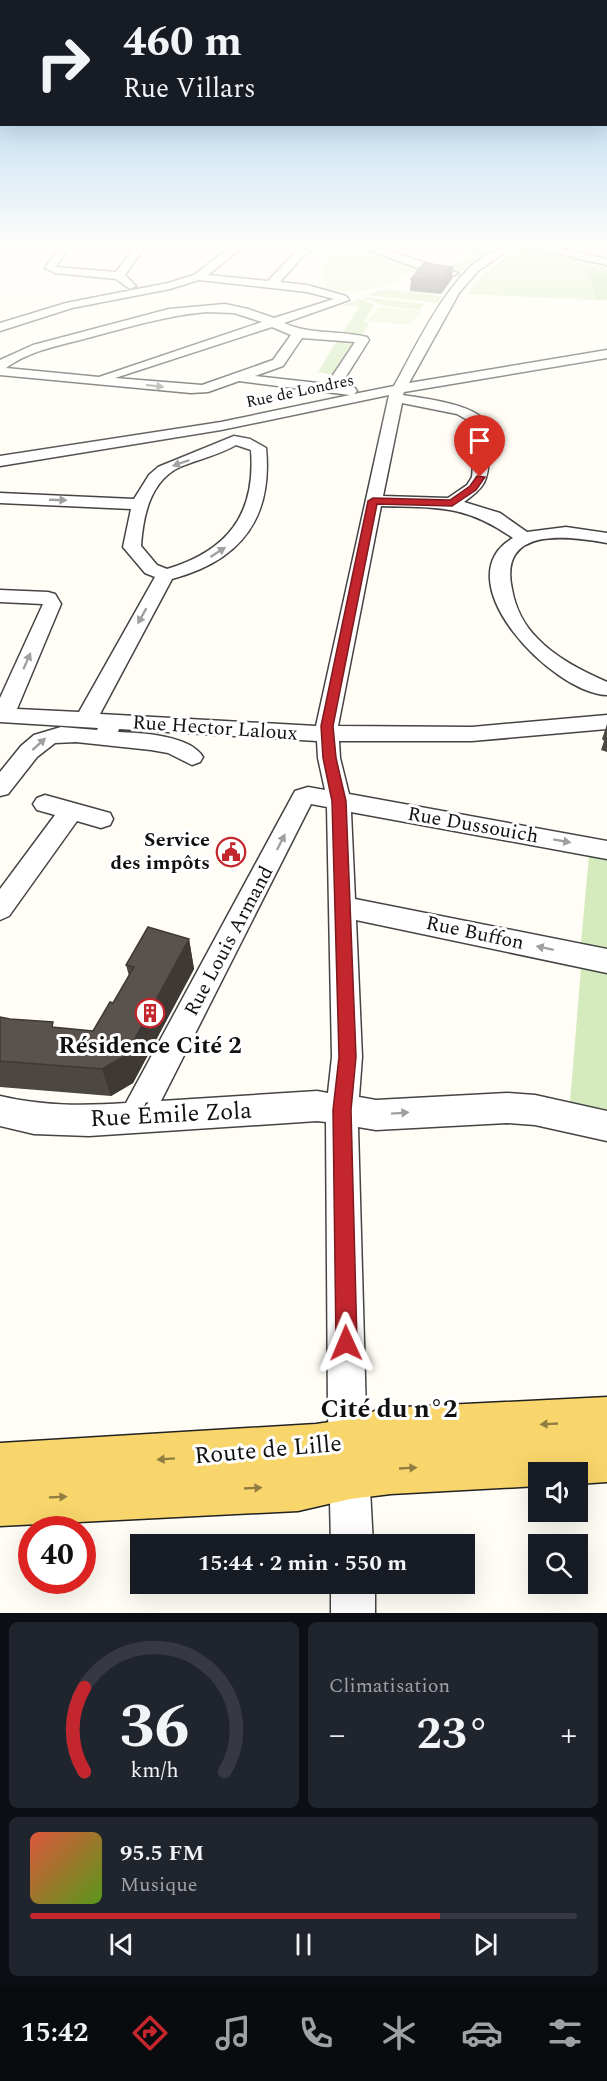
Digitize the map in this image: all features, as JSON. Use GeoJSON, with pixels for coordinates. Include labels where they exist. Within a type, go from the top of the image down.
{"type":"FeatureCollection","features":[{"type":"Feature","properties":{"kind":"main road","name":"Route de Lille"},"geometry":{"type":"LineString","coordinates":[[0,1500],[298,1486],[350,1459],[384,1433],[607,1421]]}},
{"type":"Feature","properties":{"kind":"main road","name":"Route de Lille"},"geometry":{"type":"LineString","coordinates":[[0,1468],[148,1461],[350,1459],[391,1469],[584,1456],[607,1457]]}},
{"type":"Feature","properties":{"kind":"street"},"geometry":{"type":"LineString","coordinates":[[0,366],[15,357],[53,344],[130,323]]}},
{"type":"Feature","properties":{"kind":"street"},"geometry":{"type":"LineString","coordinates":[[352,1534],[347,1413],[342,1110],[347,1057],[339,801],[329,758],[327,726],[397,393],[435,323]]}},
{"type":"Feature","properties":{"kind":"street"},"geometry":{"type":"LineString","coordinates":[[97,379],[272,324],[298,334],[342,336],[363,340],[331,389]]}},
{"type":"Feature","properties":{"kind":"street"},"geometry":{"type":"LineString","coordinates":[[0,371],[191,390],[240,378],[278,363],[298,334]]}},
{"type":"Feature","properties":{"kind":"street","name":"Rue de Londres"},"geometry":{"type":"LineString","coordinates":[[0,461],[221,426],[368,395],[397,393],[607,354]]}},
{"type":"Feature","properties":{"kind":"street"},"geometry":{"type":"LineString","coordinates":[[240,378],[368,395]]}},
{"type":"Feature","properties":{"kind":"street"},"geometry":{"type":"LineString","coordinates":[[397,393],[461,411],[474,416],[480,424],[483,440],[480,477],[473,488],[452,503]]}},
{"type":"Feature","properties":{"kind":"street"},"geometry":{"type":"LineString","coordinates":[[86,718],[165,575],[193,565],[221,550],[230,544],[242,525],[259,487],[258,448],[234,440],[221,426]]}},
{"type":"Feature","properties":{"kind":"street"},"geometry":{"type":"LineString","coordinates":[[165,575],[151,569],[132,547],[133,529],[139,504],[157,477],[168,468],[203,456],[234,440]]}},
{"type":"Feature","properties":{"kind":"street"},"geometry":{"type":"LineString","coordinates":[[0,498],[139,504]]}},
{"type":"Feature","properties":{"kind":"street"},"geometry":{"type":"LineString","coordinates":[[373,501],[452,503],[494,518],[525,538]]}},
{"type":"Feature","properties":{"kind":"street"},"geometry":{"type":"LineString","coordinates":[[606,690],[566,671],[548,658],[523,633],[508,608],[500,581],[502,561],[516,543],[525,538],[553,533],[577,533],[607,538]]}},
{"type":"Feature","properties":{"kind":"street"},"geometry":{"type":"LineString","coordinates":[[0,596],[48,598],[52,604],[1,715]]}},
{"type":"Feature","properties":{"kind":"street","name":"Rue Hector Laloux"},"geometry":{"type":"LineString","coordinates":[[1,715],[86,718],[107,729],[328,734],[472,734],[607,722]]}},
{"type":"Feature","properties":{"kind":"street"},"geometry":{"type":"LineString","coordinates":[[0,788],[38,742],[58,735],[107,729],[186,751],[192,757]]}},
{"type":"Feature","properties":{"kind":"street","name":"Rue Louis Armand"},"geometry":{"type":"LineString","coordinates":[[136,1117],[303,797],[308,795],[339,801]]}},
{"type":"Feature","properties":{"kind":"street","name":"Rue Dussouich"},"geometry":{"type":"LineString","coordinates":[[339,801],[607,850]]}},
{"type":"Feature","properties":{"kind":"street"},"geometry":{"type":"LineString","coordinates":[[45,804],[101,819]]}},
{"type":"Feature","properties":{"kind":"street"},"geometry":{"type":"LineString","coordinates":[[0,909],[71,811]]}},
{"type":"Feature","properties":{"kind":"street","name":"Rue Buffon"},"geometry":{"type":"LineString","coordinates":[[342,908],[364,910],[607,961]]}},
{"type":"Feature","properties":{"kind":"street","name":"Rue Émile Zola"},"geometry":{"type":"LineString","coordinates":[[0,1111],[34,1119],[89,1121],[317,1106],[376,1115],[507,1108],[535,1110],[607,1126]]}},
{"type":"Feature","properties":{"kind":"street"},"geometry":{"type":"LineString","coordinates":[[353,1594],[353,1613]]}},
{"type":"Feature","properties":{"kind":"green space"},"geometry":{"type":"Polygon","coordinates":[[[349,323],[369,323],[362,336],[342,334],[349,323]]]}},
{"type":"Feature","properties":{"kind":"green space"},"geometry":{"type":"Polygon","coordinates":[[[339,337],[357,341],[334,375],[318,372],[339,337]]]}},
{"type":"Feature","properties":{"kind":"green space"},"geometry":{"type":"Polygon","coordinates":[[[589,855],[607,859],[607,949],[581,943],[589,855]]]}},
{"type":"Feature","properties":{"kind":"green space"},"geometry":{"type":"Polygon","coordinates":[[[581,969],[607,974],[607,1110],[570,1102],[581,969]]]}},
{"type":"Feature","properties":{"kind":"building"},"geometry":{"type":"Polygon","coordinates":[[[148,927],[189,939],[126,1055],[102,1069],[0,1061],[0,1017],[53,1022],[52,1027],[93,1031],[134,967],[126,965],[148,927]]]}},
{"type":"Feature","properties":{"kind":"place","name":"Service des impôts"},"geometry":{"type":"Point","coordinates":[231,852]}},
{"type":"Feature","properties":{"kind":"place","name":"Résidence Cité 2"},"geometry":{"type":"Point","coordinates":[150,1013]}},
{"type":"Feature","properties":{"kind":"district","name":"Cité du n°2"},"geometry":{"type":"Point","coordinates":[389,1409]}},
{"type":"Feature","properties":{"kind":"route"},"geometry":{"type":"LineString","coordinates":[[346,1343],[342,1110],[347,1057],[340,823],[338,819],[339,801],[329,758],[327,726],[373,501],[452,503],[473,488],[480,477]]}}]}
